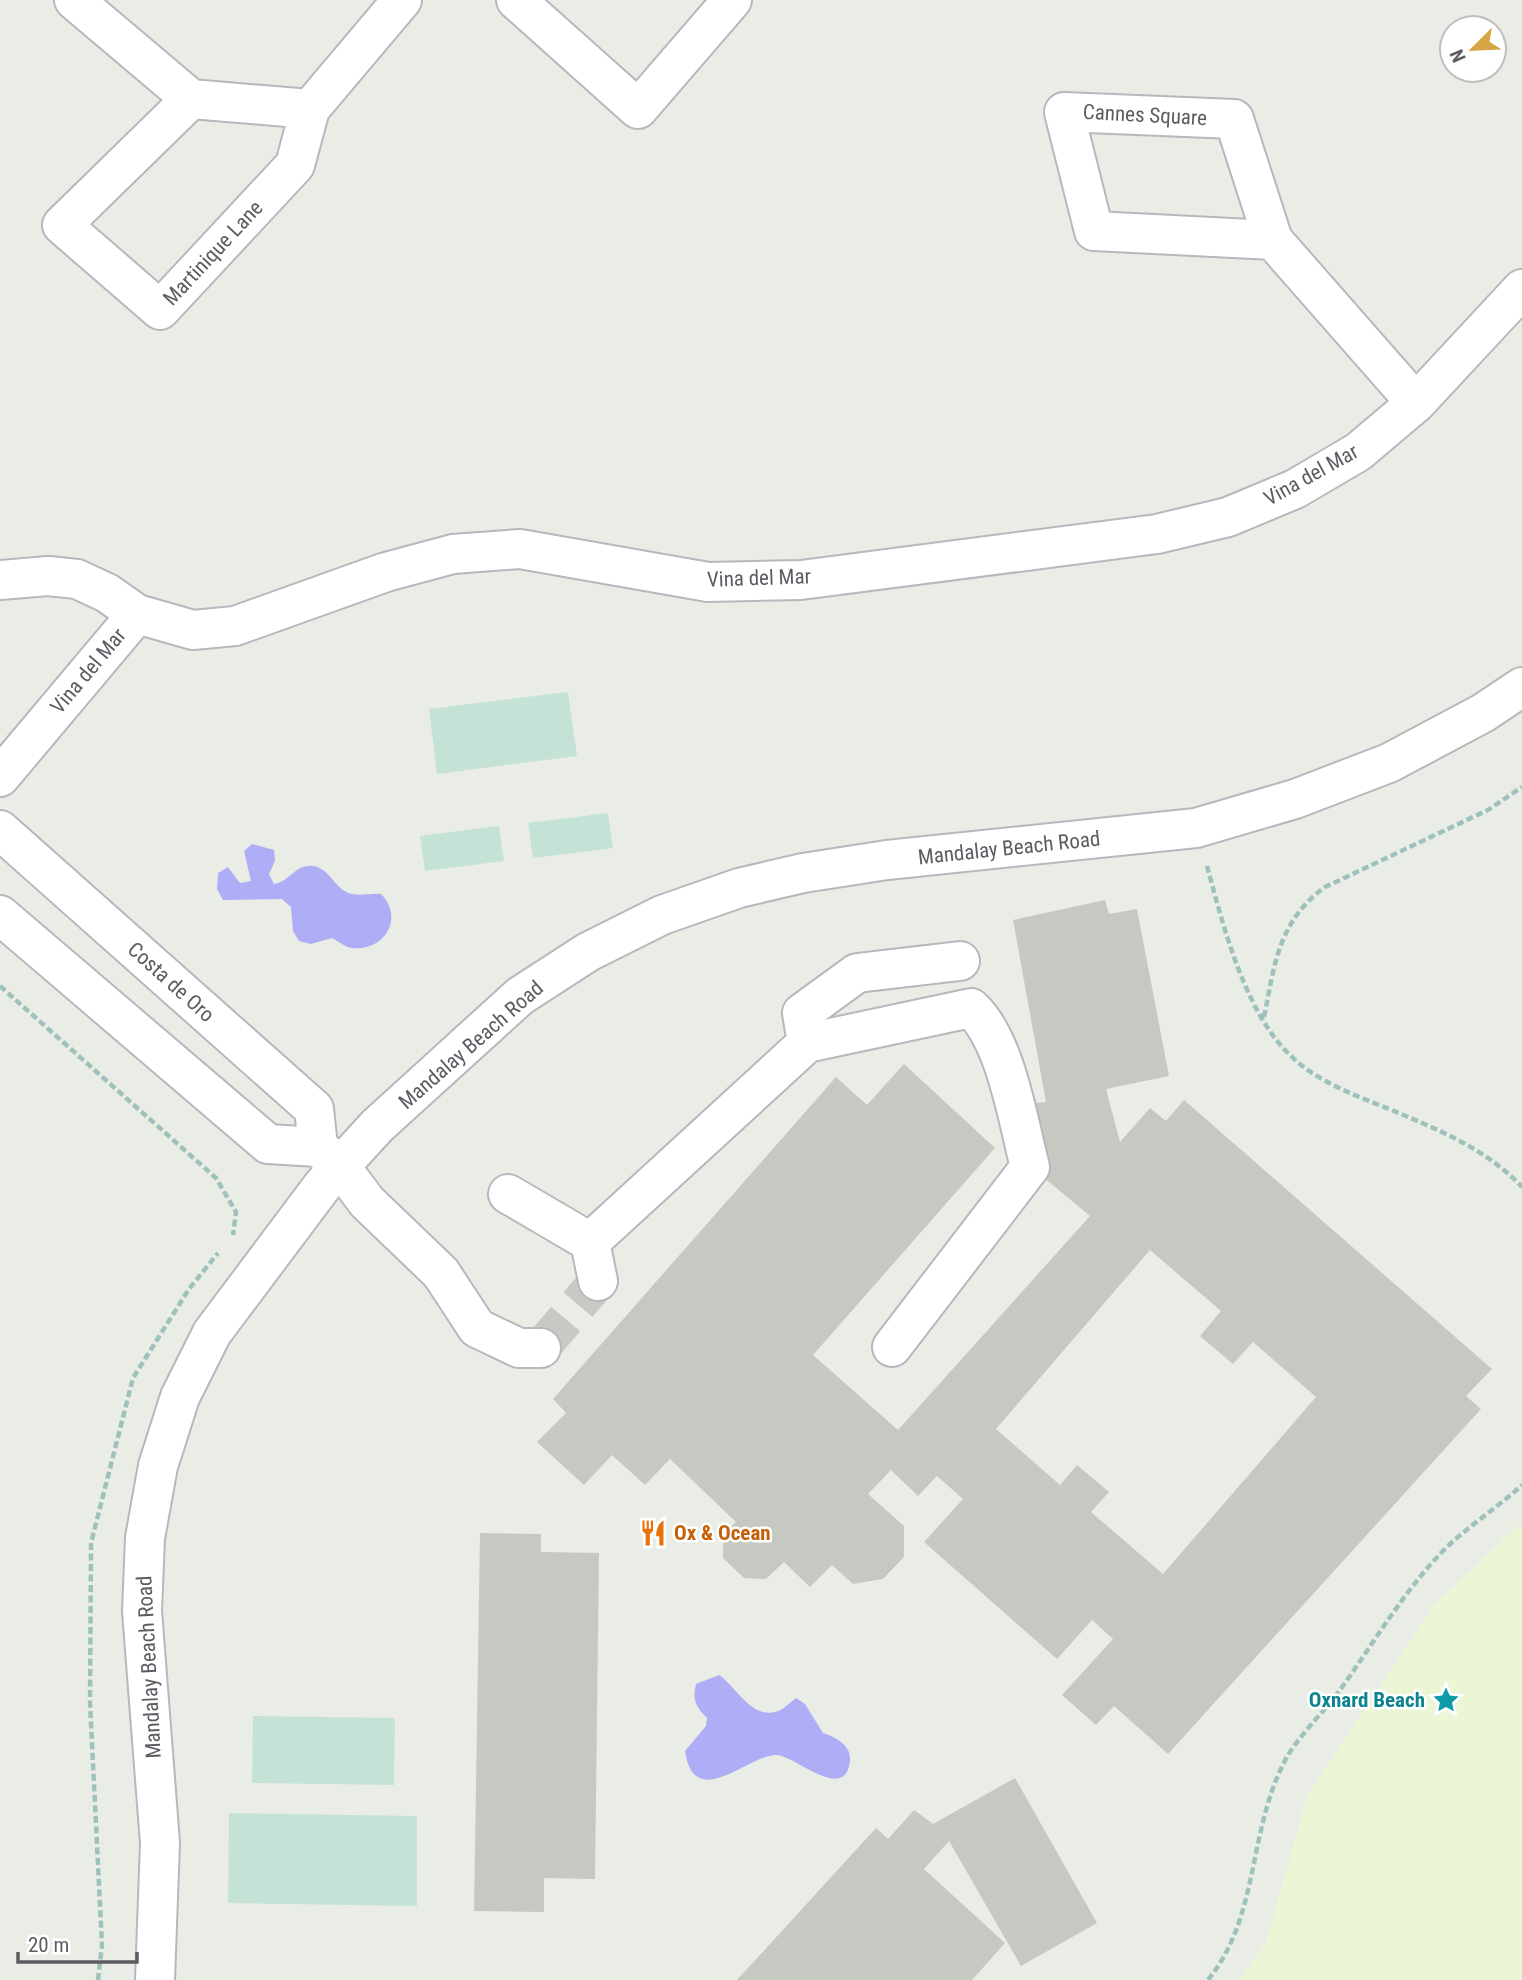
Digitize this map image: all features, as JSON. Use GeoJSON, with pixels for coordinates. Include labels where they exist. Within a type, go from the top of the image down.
{"type":"FeatureCollection","features":[{"type":"Feature","properties":{"kind":"street"},"geometry":{"type":"LineString","coordinates":[[74,0],[191,99],[310,109]]}},
{"type":"Feature","properties":{"kind":"street","name":"Martinique Lane"},"geometry":{"type":"LineString","coordinates":[[191,99],[62,225],[160,310],[295,165],[310,109],[402,0]]}},
{"type":"Feature","properties":{"kind":"street"},"geometry":{"type":"LineString","coordinates":[[516,0],[638,108],[729,1]]}},
{"type":"Feature","properties":{"kind":"street","name":"Cannes Square"},"geometry":{"type":"LineString","coordinates":[[1273,240],[1094,231],[1064,112],[1234,119],[1273,240],[1416,403]]}},
{"type":"Feature","properties":{"kind":"street","name":"Vina del Mar"},"geometry":{"type":"LineString","coordinates":[[0,777],[137,614],[193,630],[235,626],[386,572],[453,554],[520,549],[708,582],[801,580],[870,568],[1157,534],[1228,517],[1295,489],[1358,452],[1416,403],[1522,289]]}},
{"type":"Feature","properties":{"kind":"street"},"geometry":{"type":"LineString","coordinates":[[0,580],[48,576],[76,579],[107,593],[137,614]]}},
{"type":"Feature","properties":{"kind":"street","name":"Mandalay Beach Road"},"geometry":{"type":"LineString","coordinates":[[155,1980],[160,1843],[142,1611],[145,1538],[158,1466],[180,1397],[212,1333],[329,1157],[377,1126],[520,996],[589,952],[662,915],[739,888],[887,860],[1196,828],[1296,799],[1389,762],[1483,713],[1522,687]]}},
{"type":"Feature","properties":{"kind":"street","name":"Costa de Oro"},"geometry":{"type":"LineString","coordinates":[[0,830],[314,1109],[329,1157]]}},
{"type":"Feature","properties":{"kind":"street"},"geometry":{"type":"LineString","coordinates":[[0,915],[268,1144],[329,1157],[367,1202],[441,1273],[477,1328],[519,1348],[541,1348]]}},
{"type":"Feature","properties":{"kind":"street"},"geometry":{"type":"LineString","coordinates":[[807,1043],[802,1013],[857,973],[960,961]]}},
{"type":"Feature","properties":{"kind":"street"},"geometry":{"type":"LineString","coordinates":[[590,1242],[807,1043],[971,1009],[986,1021],[1006,1076],[1030,1167],[892,1348]]}},
{"type":"Feature","properties":{"kind":"street"},"geometry":{"type":"LineString","coordinates":[[508,1194],[590,1242],[598,1281]]}},
{"type":"Feature","properties":{"kind":"path"},"geometry":{"type":"LineString","coordinates":[[1264,1018],[1279,946],[1304,903],[1325,887],[1489,810],[1522,787]]}},
{"type":"Feature","properties":{"kind":"path"},"geometry":{"type":"LineString","coordinates":[[1196,828],[1230,950],[1264,1018],[1286,1051],[1331,1085],[1460,1139],[1507,1171],[1522,1187]]}},
{"type":"Feature","properties":{"kind":"path"},"geometry":{"type":"LineString","coordinates":[[1208,1980],[1221,1963],[1242,1920],[1259,1837],[1287,1756],[1339,1692],[1417,1579],[1443,1551],[1522,1485]]}},
{"type":"Feature","properties":{"kind":"shaded area"},"geometry":{"type":"Polygon","coordinates":[[[568,692],[577,756],[437,774],[429,709],[568,692]]]}},
{"type":"Feature","properties":{"kind":"shaded area"},"geometry":{"type":"Polygon","coordinates":[[[608,813],[613,848],[533,858],[528,823],[608,813]]]}},
{"type":"Feature","properties":{"kind":"shaded area"},"geometry":{"type":"Polygon","coordinates":[[[499,826],[504,861],[425,871],[420,836],[499,826]]]}},
{"type":"Feature","properties":{"kind":"shaded area"},"geometry":{"type":"Polygon","coordinates":[[[253,1716],[395,1718],[394,1785],[252,1783],[253,1716]]]}},
{"type":"Feature","properties":{"kind":"shaded area"},"geometry":{"type":"Polygon","coordinates":[[[229,1813],[417,1816],[417,1906],[228,1903],[229,1813]]]}},
{"type":"Feature","properties":{"kind":"sand","name":"Oxnard Beach"},"geometry":{"type":"Polygon","coordinates":[[[1522,1522],[1522,1980],[1239,1980],[1265,1945],[1308,1794],[1434,1605],[1522,1522]]]}},
{"type":"Feature","properties":{"kind":"water"},"geometry":{"type":"Polygon","coordinates":[[[252,844],[274,850],[275,861],[269,874],[274,884],[280,883],[297,870],[313,866],[324,871],[347,892],[359,895],[381,894],[391,913],[388,931],[382,939],[363,948],[349,947],[332,938],[311,944],[299,941],[293,931],[291,907],[282,899],[223,900],[217,889],[218,873],[228,867],[240,883],[251,881],[244,851],[252,844]]]}},
{"type":"Feature","properties":{"kind":"water"},"geometry":{"type":"Polygon","coordinates":[[[719,1675],[745,1701],[760,1711],[778,1711],[796,1698],[805,1704],[823,1733],[846,1746],[850,1761],[846,1773],[839,1778],[829,1778],[783,1756],[775,1755],[722,1777],[710,1780],[699,1778],[690,1769],[685,1751],[706,1726],[707,1718],[696,1703],[694,1695],[696,1684],[719,1675]]]}},
{"type":"Feature","properties":{"kind":"building"},"geometry":{"type":"Polygon","coordinates":[[[1105,900],[1109,914],[1137,909],[1169,1076],[1106,1089],[1120,1142],[1150,1108],[1166,1121],[1184,1100],[1492,1369],[1466,1396],[1481,1409],[1168,1754],[1114,1706],[1096,1725],[1062,1695],[1113,1639],[1092,1620],[1057,1659],[924,1542],[963,1499],[937,1476],[918,1496],[891,1470],[868,1494],[904,1526],[904,1557],[883,1579],[853,1584],[832,1565],[810,1587],[784,1562],[766,1579],[744,1578],[723,1558],[723,1535],[736,1522],[670,1459],[645,1485],[612,1455],[584,1485],[537,1442],[566,1413],[553,1399],[836,1077],[867,1105],[904,1064],[995,1148],[813,1355],[898,1430],[1090,1216],[1043,1177],[1027,1104],[1046,1102],[1013,920],[1105,900]],[[1150,1250],[996,1429],[1060,1485],[1077,1465],[1109,1492],[1091,1512],[1163,1574],[1316,1397],[1253,1342],[1233,1364],[1200,1336],[1221,1311],[1150,1250]]]}},
{"type":"Feature","properties":{"kind":"building"},"geometry":{"type":"Polygon","coordinates":[[[480,1533],[541,1534],[541,1552],[599,1553],[595,1879],[544,1878],[544,1912],[474,1911],[480,1533]]]}},
{"type":"Feature","properties":{"kind":"building"},"geometry":{"type":"Polygon","coordinates":[[[1015,1778],[1097,1923],[1021,1966],[949,1841],[924,1869],[1005,1943],[972,1980],[737,1980],[876,1828],[888,1839],[914,1810],[933,1824],[1015,1778]]]}},
{"type":"Feature","properties":{"kind":"tunnel"},"geometry":{"type":"LineString","coordinates":[[541,1348],[598,1281]]}},
{"type":"Feature","properties":{"kind":"place","name":"Ox & Ocean"},"geometry":{"type":"Point","coordinates":[653,1533]}},
{"type":"Feature","properties":{"kind":"place","name":"Oxnard Beach"},"geometry":{"type":"Point","coordinates":[1446,1700]}}]}
